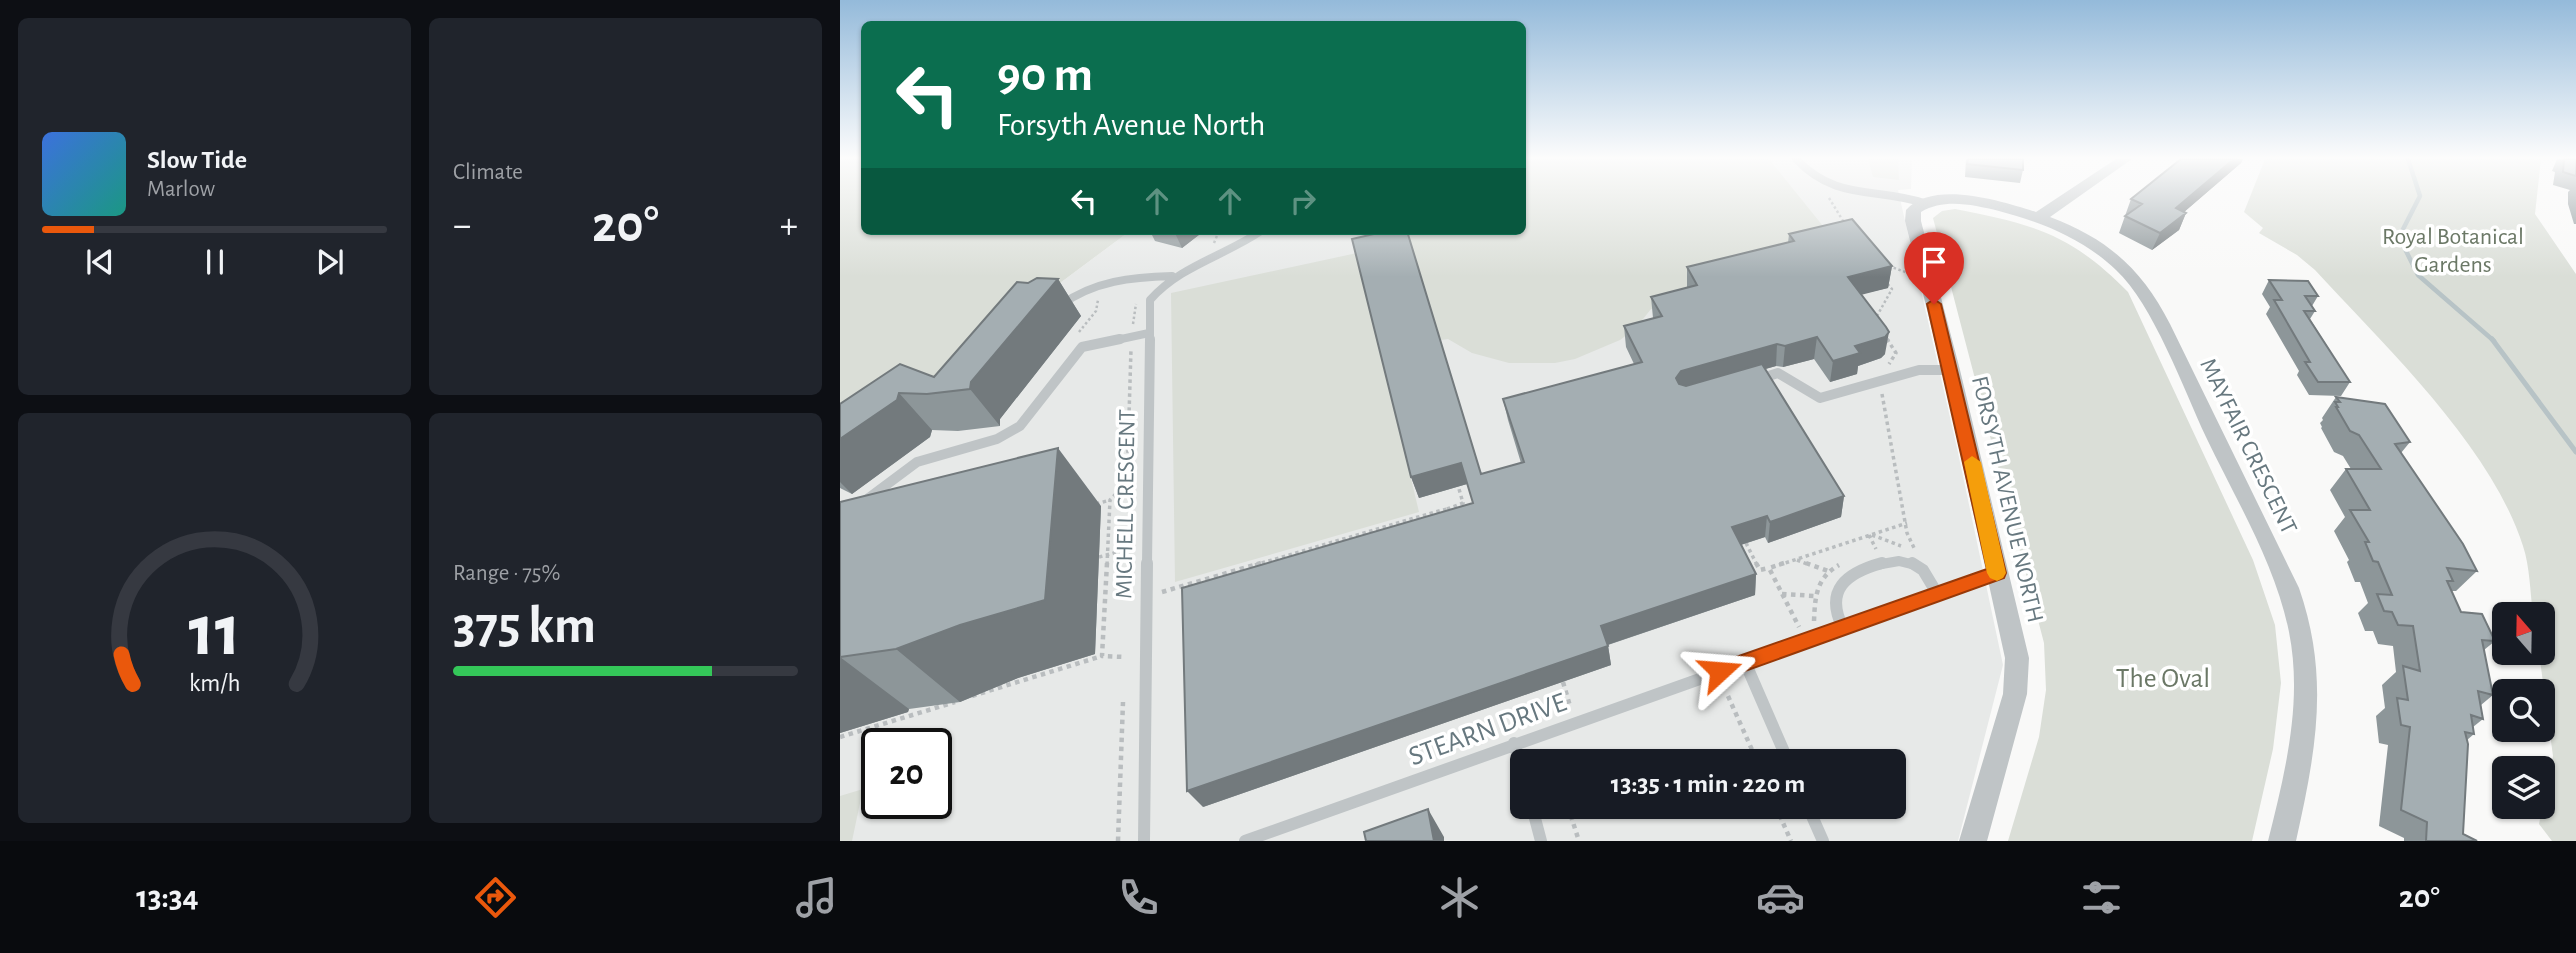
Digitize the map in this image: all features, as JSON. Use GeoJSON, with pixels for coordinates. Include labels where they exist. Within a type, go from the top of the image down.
{"type":"FeatureCollection","features":[{"type":"Feature","properties":{"kind":"street"},"geometry":{"type":"LineString","coordinates":[[2040,217],[2067,198]]}},
{"type":"Feature","properties":{"kind":"street","name":"MAYFAIR CRESCENT"},"geometry":{"type":"LineString","coordinates":[[1924,203],[1954,199],[2040,217],[2096,246],[2123,267],[2152,304],[2289,591],[2301,631],[2306,668],[2307,712],[2301,760],[2282,841]]}},
{"type":"Feature","properties":{"kind":"street","name":"FORSYTH AVENUE NORTH"},"geometry":{"type":"LineString","coordinates":[[1924,203],[1914,210],[1913,220],[1951,370],[2017,657],[2015,694],[1973,841]]}},
{"type":"Feature","properties":{"kind":"lane"},"geometry":{"type":"LineString","coordinates":[[1910,198],[1924,203]]}},
{"type":"Feature","properties":{"kind":"lane","name":"MICHELL CRESCENT"},"geometry":{"type":"LineString","coordinates":[[1144,841],[1150,300],[1173,276],[1243,245],[1256,235]]}},
{"type":"Feature","properties":{"kind":"lane"},"geometry":{"type":"LineString","coordinates":[[1051,314],[1069,298],[1105,284],[1143,276],[1173,276]]}},
{"type":"Feature","properties":{"kind":"lane"},"geometry":{"type":"LineString","coordinates":[[856,509],[917,462],[1010,433],[1028,418],[1082,347],[1149,333]]}},
{"type":"Feature","properties":{"kind":"lane"},"geometry":{"type":"LineString","coordinates":[[1751,381],[1778,373],[1820,398],[1919,370],[1951,370]]}},
{"type":"Feature","properties":{"kind":"lane"},"geometry":{"type":"LineString","coordinates":[[1843,628],[1834,604],[1836,595],[1849,578],[1873,568],[1895,562],[1914,565],[1926,575],[1938,595]]}},
{"type":"Feature","properties":{"kind":"lane","name":"STEARN DRIVE"},"geometry":{"type":"LineString","coordinates":[[1245,841],[1997,573]]}},
{"type":"Feature","properties":{"kind":"lane"},"geometry":{"type":"LineString","coordinates":[[1745,663],[1783,749]]}},
{"type":"Feature","properties":{"kind":"lane"},"geometry":{"type":"LineString","coordinates":[[1514,743],[1516,749]]}},
{"type":"Feature","properties":{"kind":"lane"},"geometry":{"type":"LineString","coordinates":[[1535,819],[1541,841]]}},
{"type":"Feature","properties":{"kind":"lane"},"geometry":{"type":"LineString","coordinates":[[1814,819],[1824,841]]}},
{"type":"Feature","properties":{"kind":"path"},"geometry":{"type":"LineString","coordinates":[[1877,261],[1928,282]]}},
{"type":"Feature","properties":{"kind":"path"},"geometry":{"type":"LineString","coordinates":[[1088,302],[1099,299]]}},
{"type":"Feature","properties":{"kind":"path"},"geometry":{"type":"LineString","coordinates":[[1084,507],[1110,500],[1127,482],[1132,336],[1135,307],[1139,299]]}},
{"type":"Feature","properties":{"kind":"path"},"geometry":{"type":"LineString","coordinates":[[1160,592],[1168,587],[1463,503],[1456,477]]}},
{"type":"Feature","properties":{"kind":"path"},"geometry":{"type":"LineString","coordinates":[[1102,656],[1110,500]]}},
{"type":"Feature","properties":{"kind":"path"},"geometry":{"type":"LineString","coordinates":[[1447,509],[1450,520]]}},
{"type":"Feature","properties":{"kind":"path"},"geometry":{"type":"LineString","coordinates":[[1746,543],[1760,570],[1907,523]]}},
{"type":"Feature","properties":{"kind":"path"},"geometry":{"type":"LineString","coordinates":[[1871,534],[1916,552]]}},
{"type":"Feature","properties":{"kind":"path"},"geometry":{"type":"LineString","coordinates":[[1099,557],[1132,548]]}},
{"type":"Feature","properties":{"kind":"path"},"geometry":{"type":"LineString","coordinates":[[1796,559],[1828,572]]}},
{"type":"Feature","properties":{"kind":"path"},"geometry":{"type":"LineString","coordinates":[[1769,568],[1799,627]]}},
{"type":"Feature","properties":{"kind":"path"},"geometry":{"type":"LineString","coordinates":[[1782,594],[1815,596]]}},
{"type":"Feature","properties":{"kind":"path"},"geometry":{"type":"LineString","coordinates":[[840,737],[1102,656],[1125,657]]}},
{"type":"Feature","properties":{"kind":"path"},"geometry":{"type":"LineString","coordinates":[[1563,682],[1570,706]]}},
{"type":"Feature","properties":{"kind":"path"},"geometry":{"type":"LineString","coordinates":[[1728,696],[1752,749]]}},
{"type":"Feature","properties":{"kind":"path"},"geometry":{"type":"LineString","coordinates":[[1118,841],[1123,702]]}},
{"type":"Feature","properties":{"kind":"path"},"geometry":{"type":"LineString","coordinates":[[879,725],[882,713]]}},
{"type":"Feature","properties":{"kind":"path"},"geometry":{"type":"LineString","coordinates":[[1573,819],[1579,841]]}},
{"type":"Feature","properties":{"kind":"path"},"geometry":{"type":"LineString","coordinates":[[1781,819],[1791,841]]}},
{"type":"Feature","properties":{"kind":"shaded area"},"geometry":{"type":"Polygon","coordinates":[[[1526,198],[1900,198],[2003,665],[1958,841],[840,841],[840,439],[994,332],[1125,235],[1526,235],[1526,198]]]}},
{"type":"Feature","properties":{"kind":"green space"},"geometry":{"type":"Polygon","coordinates":[[[840,198],[861,198],[861,235],[1125,235],[994,332],[904,406],[840,439],[840,198]]]}},
{"type":"Feature","properties":{"kind":"green space"},"geometry":{"type":"Polygon","coordinates":[[[1526,198],[1801,198],[1835,241],[1697,286],[1676,302],[1651,309],[1635,329],[1620,340],[1575,359],[1555,363],[1509,363],[1472,353],[1448,339],[1441,340],[1406,235],[1526,235],[1526,198]]]}},
{"type":"Feature","properties":{"kind":"green space","name":"Royal Botanical Gardens"},"geometry":{"type":"Polygon","coordinates":[[[2249,198],[2537,198],[2535,214],[2576,274],[2576,841],[2552,841],[2539,824],[2540,819],[2555,819],[2555,756],[2551,742],[2555,742],[2555,679],[2543,679],[2541,665],[2555,665],[2555,602],[2532,602],[2523,546],[2508,509],[2487,471],[2462,435],[2403,364],[2315,270],[2297,255],[2259,233],[2263,228],[2244,212],[2249,198]]]}},
{"type":"Feature","properties":{"kind":"green space","name":"The Oval"},"geometry":{"type":"Polygon","coordinates":[[[1955,209],[2007,220],[2049,234],[2088,257],[2128,292],[2253,560],[2275,625],[2281,683],[2273,749],[2252,841],[2008,841],[2039,737],[2046,690],[2044,643],[1933,218],[1942,211],[1955,209]]]}},
{"type":"Feature","properties":{"kind":"green space"},"geometry":{"type":"Polygon","coordinates":[[[1357,253],[1419,512],[1175,582],[1171,293],[1357,253]]]}},
{"type":"Feature","properties":{"kind":"green space"},"geometry":{"type":"Polygon","coordinates":[[[861,790],[852,841],[840,841],[840,796],[861,790]]]}},
{"type":"Feature","properties":{"kind":"building"},"geometry":{"type":"Polygon","coordinates":[[[2188,198],[2176,208],[2186,213],[2160,233],[2125,216],[2142,204],[2131,199],[2188,198]]]}},
{"type":"Feature","properties":{"kind":"building"},"geometry":{"type":"Polygon","coordinates":[[[1852,219],[1892,266],[1848,277],[1889,332],[1885,337],[1855,346],[1860,353],[1833,361],[1817,337],[1785,346],[1777,344],[1681,371],[1676,378],[1679,384],[1686,386],[1762,364],[1844,496],[1770,522],[1767,516],[1732,527],[1756,574],[1601,626],[1608,646],[1187,791],[1182,588],[1473,503],[1461,463],[1411,477],[1352,239],[1370,235],[1408,235],[1481,474],[1524,462],[1503,399],[1642,362],[1624,326],[1662,316],[1651,297],[1697,285],[1687,267],[1794,241],[1789,234],[1852,219]]]}},
{"type":"Feature","properties":{"kind":"building"},"geometry":{"type":"Polygon","coordinates":[[[1037,278],[1058,279],[971,382],[970,389],[927,394],[899,393],[897,400],[840,439],[840,404],[900,364],[934,377],[1017,282],[1028,283],[1037,278]]]}},
{"type":"Feature","properties":{"kind":"building"},"geometry":{"type":"Polygon","coordinates":[[[2269,280],[2308,281],[2318,296],[2305,296],[2315,311],[2304,311],[2350,382],[2318,382],[2305,362],[2310,362],[2274,300],[2282,300],[2269,280]]]}},
{"type":"Feature","properties":{"kind":"building"},"geometry":{"type":"Polygon","coordinates":[[[2336,397],[2385,404],[2410,442],[2395,444],[2463,544],[2477,571],[2447,568],[2453,581],[2447,581],[2461,612],[2482,614],[2492,635],[2492,641],[2482,640],[2492,695],[2478,691],[2483,719],[2471,715],[2474,734],[2465,732],[2468,744],[2463,834],[2477,841],[2426,841],[2427,822],[2401,810],[2410,727],[2401,725],[2397,698],[2408,700],[2403,666],[2420,671],[2413,626],[2398,625],[2392,612],[2384,611],[2377,594],[2392,595],[2378,562],[2373,561],[2365,542],[2369,542],[2350,510],[2370,510],[2346,469],[2381,469],[2359,435],[2350,431],[2336,407],[2335,402],[2340,402],[2336,397]]]}},
{"type":"Feature","properties":{"kind":"building"},"geometry":{"type":"Polygon","coordinates":[[[1058,448],[1045,600],[960,625],[896,649],[840,657],[840,502],[1058,448]]]}},
{"type":"Feature","properties":{"kind":"building"},"geometry":{"type":"Polygon","coordinates":[[[1428,809],[1434,841],[1366,841],[1364,832],[1428,809]]]}},
{"type":"Feature","properties":{"kind":"waterway"},"geometry":{"type":"LineString","coordinates":[[2419,198],[2399,237],[2418,275],[2493,340]]}},
{"type":"Feature","properties":{"kind":"waterway"},"geometry":{"type":"LineString","coordinates":[[2493,340],[2576,452]]}},
{"type":"Feature","properties":{"kind":"slow traffic"},"geometry":{"type":"LineString","coordinates":[[1972,462],[1997,573]]}},
{"type":"Feature","properties":{"kind":"route"},"geometry":{"type":"LineString","coordinates":[[1720,671],[1997,573],[1934,304]]}}]}
